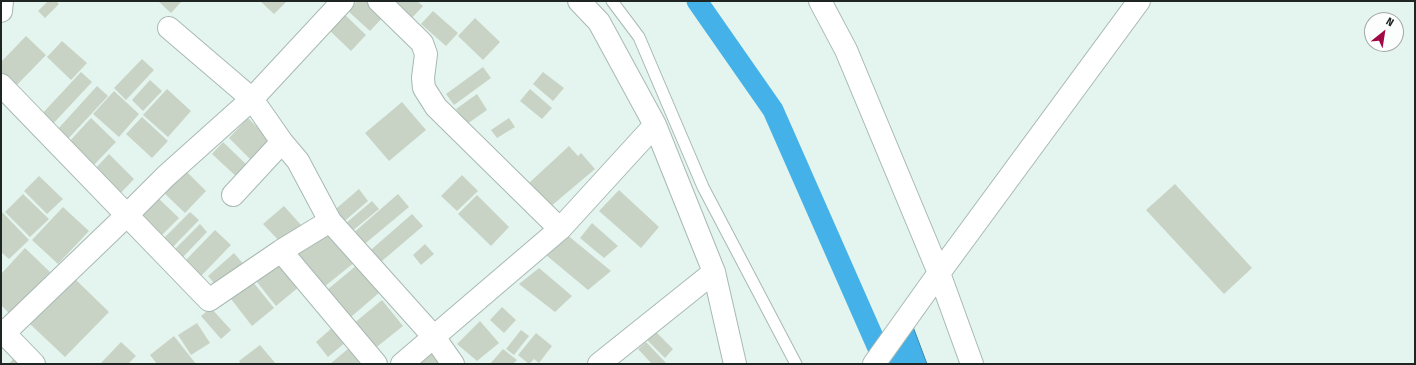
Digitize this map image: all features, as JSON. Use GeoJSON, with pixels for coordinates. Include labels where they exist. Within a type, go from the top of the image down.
{"type":"FeatureCollection","features":[{"type":"Feature","properties":{"kind":"street"},"geometry":{"type":"LineString","coordinates":[[1,10],[2,1]]}},
{"type":"Feature","properties":{"kind":"street"},"geometry":{"type":"LineString","coordinates":[[34,364],[2,333],[127,215],[166,176],[252,99],[343,1]]}},
{"type":"Feature","properties":{"kind":"street"},"geometry":{"type":"LineString","coordinates":[[379,1],[422,43],[426,54],[422,78],[424,88],[436,107],[560,229]]}},
{"type":"Feature","properties":{"kind":"street"},"geometry":{"type":"LineString","coordinates":[[579,1],[599,22],[655,126],[714,272],[735,364]]}},
{"type":"Feature","properties":{"kind":"street"},"geometry":{"type":"LineString","coordinates":[[820,1],[846,50],[939,273],[972,364]]}},
{"type":"Feature","properties":{"kind":"street"},"geometry":{"type":"LineString","coordinates":[[874,364],[1139,1]]}},
{"type":"Feature","properties":{"kind":"street"},"geometry":{"type":"LineString","coordinates":[[169,28],[252,99],[282,142],[298,161],[330,221],[434,337],[453,364]]}},
{"type":"Feature","properties":{"kind":"street"},"geometry":{"type":"LineString","coordinates":[[1,85],[208,300],[281,251],[330,221]]}},
{"type":"Feature","properties":{"kind":"street"},"geometry":{"type":"LineString","coordinates":[[402,364],[560,229],[655,126]]}},
{"type":"Feature","properties":{"kind":"street"},"geometry":{"type":"LineString","coordinates":[[233,195],[282,142]]}},
{"type":"Feature","properties":{"kind":"street"},"geometry":{"type":"LineString","coordinates":[[281,251],[376,364]]}},
{"type":"Feature","properties":{"kind":"street"},"geometry":{"type":"LineString","coordinates":[[600,364],[714,272]]}},
{"type":"Feature","properties":{"kind":"lane"},"geometry":{"type":"LineString","coordinates":[[612,1],[639,37],[703,187],[796,364]]}},
{"type":"Feature","properties":{"kind":"water"},"geometry":{"type":"Polygon","coordinates":[[[912,324],[927,364],[880,364],[912,324]]]}},
{"type":"Feature","properties":{"kind":"building"},"geometry":{"type":"Polygon","coordinates":[[[48,1],[56,1],[59,4],[45,18],[38,11],[48,1]]]}},
{"type":"Feature","properties":{"kind":"building"},"geometry":{"type":"Polygon","coordinates":[[[158,1],[182,1],[171,13],[158,1]]]}},
{"type":"Feature","properties":{"kind":"building"},"geometry":{"type":"Polygon","coordinates":[[[260,1],[287,1],[274,14],[260,1]]]}},
{"type":"Feature","properties":{"kind":"building"},"geometry":{"type":"Polygon","coordinates":[[[357,1],[370,1],[385,15],[370,31],[348,11],[357,1]]]}},
{"type":"Feature","properties":{"kind":"building"},"geometry":{"type":"Polygon","coordinates":[[[389,1],[417,1],[423,6],[410,20],[389,1]]]}},
{"type":"Feature","properties":{"kind":"building"},"geometry":{"type":"Polygon","coordinates":[[[433,11],[458,33],[446,46],[421,24],[433,11]]]}},
{"type":"Feature","properties":{"kind":"building"},"geometry":{"type":"Polygon","coordinates":[[[343,13],[366,35],[351,51],[328,29],[343,13]]]}},
{"type":"Feature","properties":{"kind":"building"},"geometry":{"type":"Polygon","coordinates":[[[475,18],[500,42],[483,60],[458,36],[475,18]]]}},
{"type":"Feature","properties":{"kind":"building"},"geometry":{"type":"Polygon","coordinates":[[[26,36],[46,55],[13,89],[1,77],[1,62],[26,36]]]}},
{"type":"Feature","properties":{"kind":"building"},"geometry":{"type":"Polygon","coordinates":[[[62,41],[87,63],[71,80],[47,57],[62,41]]]}},
{"type":"Feature","properties":{"kind":"building"},"geometry":{"type":"Polygon","coordinates":[[[142,59],[154,70],[126,100],[114,88],[142,59]]]}},
{"type":"Feature","properties":{"kind":"building"},"geometry":{"type":"Polygon","coordinates":[[[483,67],[491,78],[454,105],[446,94],[483,67]]]}},
{"type":"Feature","properties":{"kind":"building"},"geometry":{"type":"Polygon","coordinates":[[[81,72],[92,82],[51,126],[40,116],[81,72]]]}},
{"type":"Feature","properties":{"kind":"building"},"geometry":{"type":"Polygon","coordinates":[[[543,72],[564,88],[553,101],[533,84],[543,72]]]}},
{"type":"Feature","properties":{"kind":"building"},"geometry":{"type":"Polygon","coordinates":[[[150,80],[162,91],[143,111],[132,100],[150,80]]]}},
{"type":"Feature","properties":{"kind":"building"},"geometry":{"type":"Polygon","coordinates":[[[97,86],[108,96],[67,140],[57,130],[97,86]]]}},
{"type":"Feature","properties":{"kind":"building"},"geometry":{"type":"Polygon","coordinates":[[[167,89],[191,111],[168,137],[143,115],[167,89]]]}},
{"type":"Feature","properties":{"kind":"building"},"geometry":{"type":"Polygon","coordinates":[[[530,89],[552,108],[542,119],[520,101],[530,89]]]}},
{"type":"Feature","properties":{"kind":"building"},"geometry":{"type":"Polygon","coordinates":[[[114,91],[139,114],[119,137],[93,114],[114,91]]]}},
{"type":"Feature","properties":{"kind":"building"},"geometry":{"type":"Polygon","coordinates":[[[477,94],[487,110],[467,124],[456,109],[477,94]]]}},
{"type":"Feature","properties":{"kind":"building"},"geometry":{"type":"Polygon","coordinates":[[[402,102],[426,130],[389,161],[365,133],[402,102]]]}},
{"type":"Feature","properties":{"kind":"building"},"geometry":{"type":"Polygon","coordinates":[[[142,117],[168,141],[152,158],[126,134],[142,117]]]}},
{"type":"Feature","properties":{"kind":"building"},"geometry":{"type":"Polygon","coordinates":[[[91,118],[116,142],[91,168],[67,144],[91,118]]]}},
{"type":"Feature","properties":{"kind":"building"},"geometry":{"type":"Polygon","coordinates":[[[248,118],[270,140],[251,160],[229,138],[248,118]]]}},
{"type":"Feature","properties":{"kind":"building"},"geometry":{"type":"Polygon","coordinates":[[[509,118],[515,127],[497,138],[491,130],[509,118]]]}},
{"type":"Feature","properties":{"kind":"building"},"geometry":{"type":"Polygon","coordinates":[[[223,142],[250,168],[239,179],[212,154],[223,142]]]}},
{"type":"Feature","properties":{"kind":"building"},"geometry":{"type":"Polygon","coordinates":[[[569,146],[578,156],[581,153],[595,169],[550,207],[529,183],[569,146]]]}},
{"type":"Feature","properties":{"kind":"building"},"geometry":{"type":"Polygon","coordinates":[[[109,154],[134,179],[117,197],[91,173],[109,154]]]}},
{"type":"Feature","properties":{"kind":"building"},"geometry":{"type":"Polygon","coordinates":[[[184,169],[206,191],[185,213],[162,191],[184,169]]]}},
{"type":"Feature","properties":{"kind":"building"},"geometry":{"type":"Polygon","coordinates":[[[462,175],[478,191],[457,211],[441,196],[462,175]]]}},
{"type":"Feature","properties":{"kind":"building"},"geometry":{"type":"Polygon","coordinates":[[[39,176],[63,199],[47,214],[24,191],[39,176]]]}},
{"type":"Feature","properties":{"kind":"building"},"geometry":{"type":"Polygon","coordinates":[[[1175,184],[1252,268],[1224,294],[1146,210],[1175,184]]]}},
{"type":"Feature","properties":{"kind":"building"},"geometry":{"type":"Polygon","coordinates":[[[359,189],[368,201],[340,225],[330,214],[359,189]]]}},
{"type":"Feature","properties":{"kind":"building"},"geometry":{"type":"Polygon","coordinates":[[[619,190],[659,227],[641,248],[599,211],[619,190]]]}},
{"type":"Feature","properties":{"kind":"building"},"geometry":{"type":"Polygon","coordinates":[[[23,194],[49,219],[30,237],[5,212],[23,194]]]}},
{"type":"Feature","properties":{"kind":"building"},"geometry":{"type":"Polygon","coordinates":[[[398,194],[409,207],[361,247],[351,235],[398,194]]]}},
{"type":"Feature","properties":{"kind":"building"},"geometry":{"type":"Polygon","coordinates":[[[155,195],[179,218],[162,235],[138,212],[155,195]]]}},
{"type":"Feature","properties":{"kind":"building"},"geometry":{"type":"Polygon","coordinates":[[[477,195],[509,227],[491,246],[458,214],[477,195]]]}},
{"type":"Feature","properties":{"kind":"building"},"geometry":{"type":"Polygon","coordinates":[[[372,201],[379,209],[351,232],[345,224],[372,201]]]}},
{"type":"Feature","properties":{"kind":"building"},"geometry":{"type":"Polygon","coordinates":[[[284,206],[302,226],[282,244],[263,224],[284,206]]]}},
{"type":"Feature","properties":{"kind":"building"},"geometry":{"type":"Polygon","coordinates":[[[63,207],[89,231],[58,264],[32,240],[63,207]]]}},
{"type":"Feature","properties":{"kind":"building"},"geometry":{"type":"Polygon","coordinates":[[[2,212],[29,240],[9,259],[1,252],[2,212]]]}},
{"type":"Feature","properties":{"kind":"building"},"geometry":{"type":"Polygon","coordinates":[[[190,212],[199,220],[169,251],[160,242],[190,212]]]}},
{"type":"Feature","properties":{"kind":"building"},"geometry":{"type":"Polygon","coordinates":[[[412,214],[423,226],[375,267],[365,255],[412,214]]]}},
{"type":"Feature","properties":{"kind":"building"},"geometry":{"type":"Polygon","coordinates":[[[592,223],[618,246],[604,258],[580,238],[592,223]]]}},
{"type":"Feature","properties":{"kind":"building"},"geometry":{"type":"Polygon","coordinates":[[[200,224],[207,232],[183,257],[175,249],[200,224]]]}},
{"type":"Feature","properties":{"kind":"building"},"geometry":{"type":"Polygon","coordinates":[[[326,228],[355,262],[319,291],[291,257],[326,228]]]}},
{"type":"Feature","properties":{"kind":"building"},"geometry":{"type":"Polygon","coordinates":[[[560,229],[611,271],[588,290],[546,255],[560,229]]]}},
{"type":"Feature","properties":{"kind":"building"},"geometry":{"type":"Polygon","coordinates":[[[215,230],[231,245],[201,276],[185,261],[215,230]]]}},
{"type":"Feature","properties":{"kind":"building"},"geometry":{"type":"Polygon","coordinates":[[[425,244],[434,254],[421,265],[413,255],[425,244]]]}},
{"type":"Feature","properties":{"kind":"building"},"geometry":{"type":"Polygon","coordinates":[[[25,248],[50,272],[10,314],[1,305],[1,274],[25,248]]]}},
{"type":"Feature","properties":{"kind":"building"},"geometry":{"type":"Polygon","coordinates":[[[234,253],[245,266],[219,289],[208,276],[234,253]]]}},
{"type":"Feature","properties":{"kind":"building"},"geometry":{"type":"Polygon","coordinates":[[[278,257],[300,286],[276,306],[253,277],[278,257]]]}},
{"type":"Feature","properties":{"kind":"building"},"geometry":{"type":"Polygon","coordinates":[[[357,265],[380,292],[345,322],[321,295],[357,265]]]}},
{"type":"Feature","properties":{"kind":"building"},"geometry":{"type":"Polygon","coordinates":[[[539,268],[572,296],[555,312],[519,284],[539,268]]]}},
{"type":"Feature","properties":{"kind":"building"},"geometry":{"type":"Polygon","coordinates":[[[74,278],[109,312],[65,357],[30,324],[74,278]]]}},
{"type":"Feature","properties":{"kind":"building"},"geometry":{"type":"Polygon","coordinates":[[[253,282],[274,308],[252,326],[231,299],[253,282]]]}},
{"type":"Feature","properties":{"kind":"building"},"geometry":{"type":"Polygon","coordinates":[[[382,300],[403,326],[368,354],[347,329],[382,300]]]}},
{"type":"Feature","properties":{"kind":"building"},"geometry":{"type":"Polygon","coordinates":[[[502,307],[516,320],[504,333],[490,320],[502,307]]]}},
{"type":"Feature","properties":{"kind":"building"},"geometry":{"type":"Polygon","coordinates":[[[211,308],[231,330],[221,339],[201,316],[211,308]]]}},
{"type":"Feature","properties":{"kind":"building"},"geometry":{"type":"Polygon","coordinates":[[[480,321],[499,343],[477,361],[457,344],[480,321]]]}},
{"type":"Feature","properties":{"kind":"building"},"geometry":{"type":"Polygon","coordinates":[[[197,323],[210,343],[191,355],[178,335],[197,323]]]}},
{"type":"Feature","properties":{"kind":"building"},"geometry":{"type":"Polygon","coordinates":[[[333,327],[346,342],[328,357],[316,342],[333,327]]]}},
{"type":"Feature","properties":{"kind":"building"},"geometry":{"type":"Polygon","coordinates":[[[521,330],[529,336],[514,355],[506,349],[521,330]]]}},
{"type":"Feature","properties":{"kind":"building"},"geometry":{"type":"Polygon","coordinates":[[[655,331],[673,349],[665,358],[647,340],[655,331]]]}},
{"type":"Feature","properties":{"kind":"building"},"geometry":{"type":"Polygon","coordinates":[[[536,333],[552,346],[539,363],[534,359],[529,364],[518,355],[536,333]]]}},
{"type":"Feature","properties":{"kind":"building"},"geometry":{"type":"Polygon","coordinates":[[[174,336],[196,364],[157,364],[150,355],[174,336]]]}},
{"type":"Feature","properties":{"kind":"building"},"geometry":{"type":"Polygon","coordinates":[[[121,342],[136,356],[128,364],[100,364],[121,342]]]}},
{"type":"Feature","properties":{"kind":"building"},"geometry":{"type":"Polygon","coordinates":[[[646,342],[666,363],[665,364],[652,364],[638,349],[646,342]]]}},
{"type":"Feature","properties":{"kind":"building"},"geometry":{"type":"Polygon","coordinates":[[[260,345],[276,364],[241,364],[239,361],[260,345]]]}},
{"type":"Feature","properties":{"kind":"building"},"geometry":{"type":"Polygon","coordinates":[[[349,348],[360,361],[357,364],[330,364],[349,348]]]}},
{"type":"Feature","properties":{"kind":"building"},"geometry":{"type":"Polygon","coordinates":[[[503,349],[517,360],[513,364],[490,364],[503,349]]]}},
{"type":"Feature","properties":{"kind":"building"},"geometry":{"type":"Polygon","coordinates":[[[434,350],[444,364],[414,364],[434,350]]]}},
{"type":"Feature","properties":{"kind":"building"},"geometry":{"type":"Polygon","coordinates":[[[13,359],[19,364],[9,364],[13,359]]]}},
{"type":"Feature","properties":{"kind":"waterway"},"geometry":{"type":"LineString","coordinates":[[697,1],[773,110],[885,364]]}}]}
